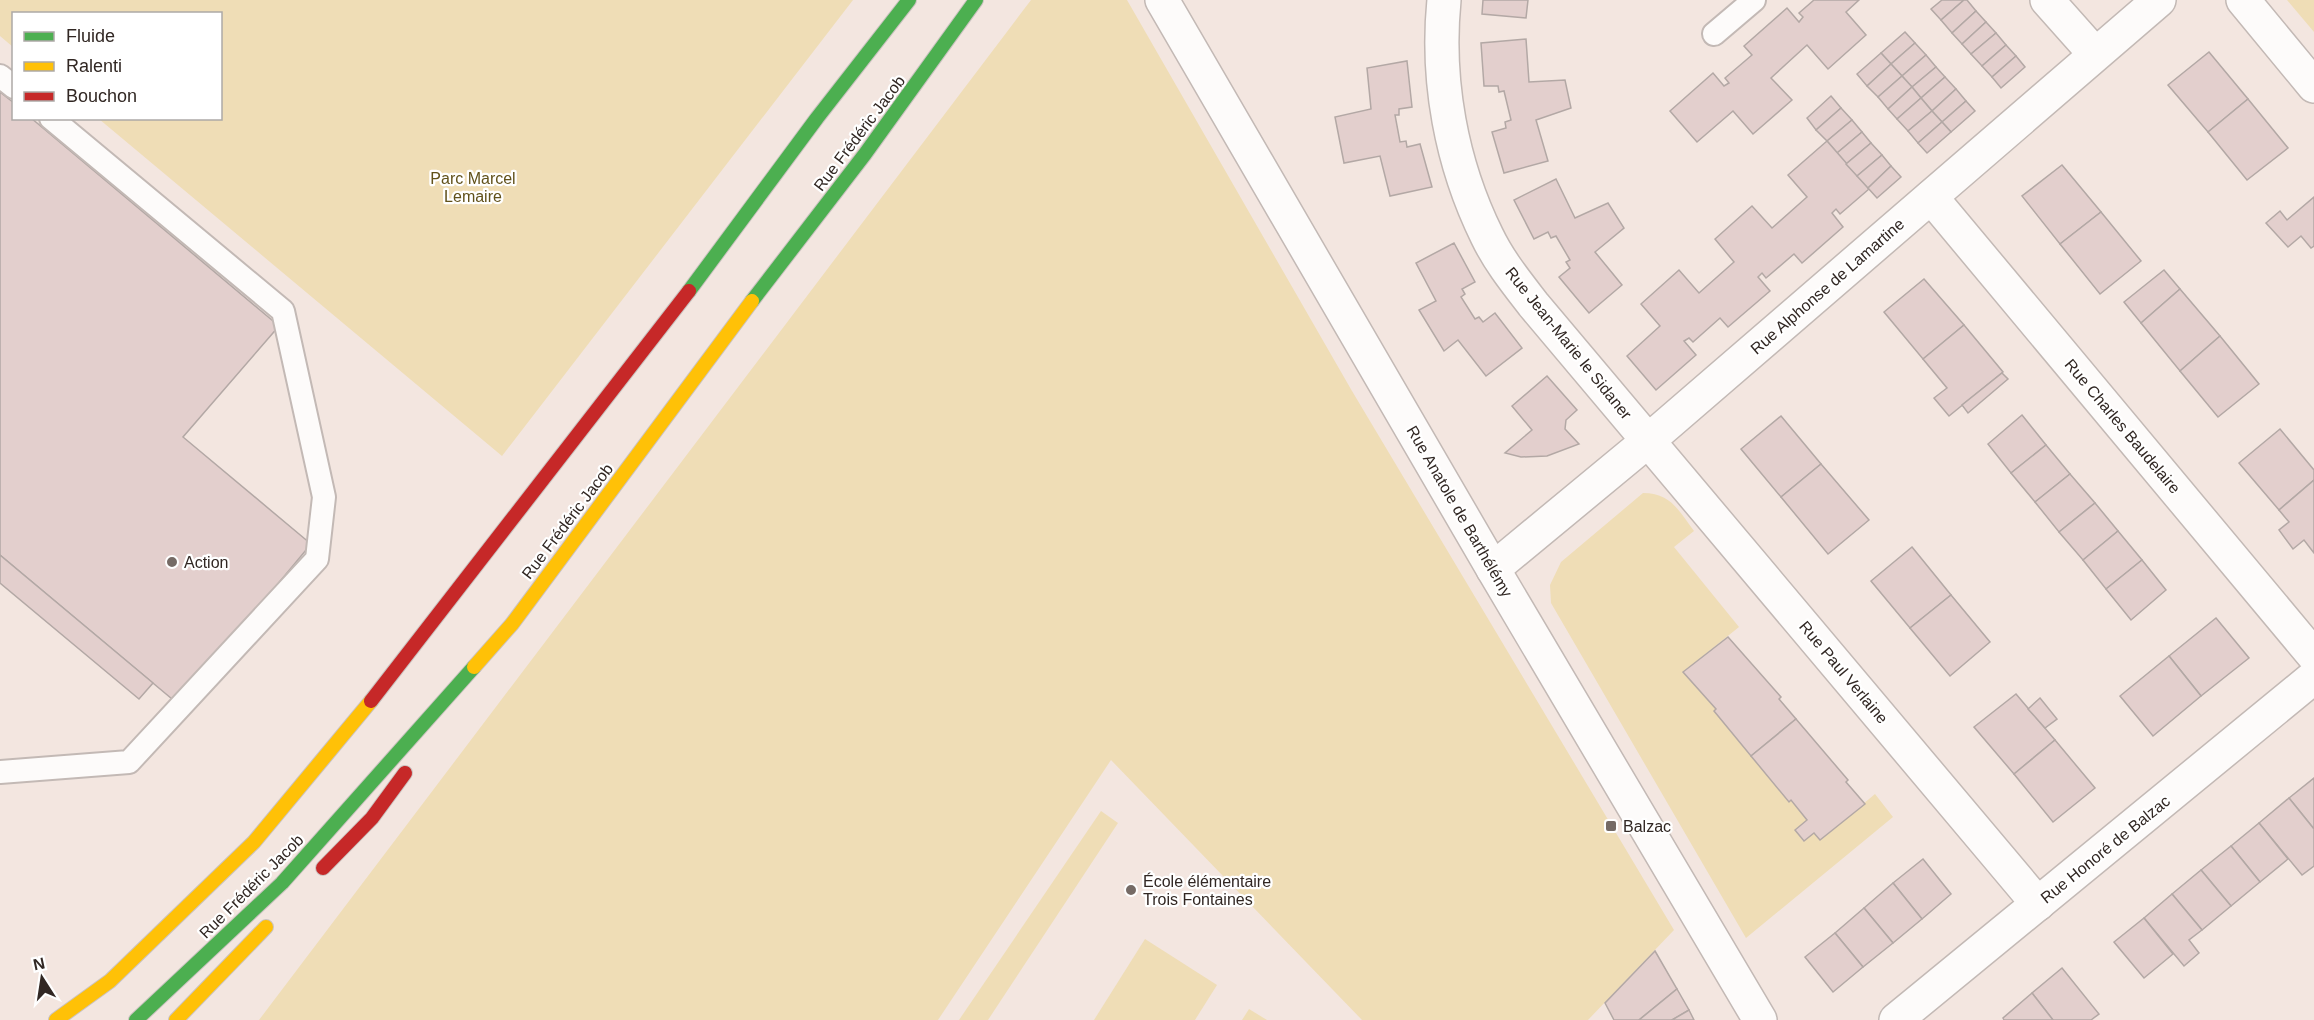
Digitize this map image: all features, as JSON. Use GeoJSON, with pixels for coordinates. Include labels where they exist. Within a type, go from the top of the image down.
{"type":"FeatureCollection","features":[{"type":"Feature","properties":{"kind":"highway","name":"Rue Frédéric Jacob"},"geometry":{"type":"LineString","coordinates":[[56,1020],[110,981],[254,842],[396,671],[681,302],[817,118],[909,0]]}},
{"type":"Feature","properties":{"kind":"highway","name":"Rue Frédéric Jacob"},"geometry":{"type":"LineString","coordinates":[[136,1020],[282,883],[512,624],[715,349],[865,154],[976,0]]}},
{"type":"Feature","properties":{"kind":"highway"},"geometry":{"type":"LineString","coordinates":[[865,154],[931,85],[945,66]]}},
{"type":"Feature","properties":{"kind":"highway"},"geometry":{"type":"LineString","coordinates":[[428,740],[512,624]]}},
{"type":"Feature","properties":{"kind":"highway"},"geometry":{"type":"LineString","coordinates":[[315,877],[372,818],[414,760]]}},
{"type":"Feature","properties":{"kind":"highway"},"geometry":{"type":"LineString","coordinates":[[176,1020],[274,919]]}},
{"type":"Feature","properties":{"kind":"street","name":"Rue Anatole de Barthélémy"},"geometry":{"type":"LineString","coordinates":[[1162,0],[1493,569],[1760,1020]]}},
{"type":"Feature","properties":{"kind":"street","name":"Rue Jean-Marie le Sidaner"},"geometry":{"type":"LineString","coordinates":[[1444,0],[1440,38],[1446,103],[1456,151],[1468,191],[1487,236],[1509,273],[1533,304],[1649,441]]}},
{"type":"Feature","properties":{"kind":"street"},"geometry":{"type":"LineString","coordinates":[[2047,0],[2095,54]]}},
{"type":"Feature","properties":{"kind":"street","name":"Rue Alphonse de Lamartine"},"geometry":{"type":"LineString","coordinates":[[1493,569],[1649,441],[2158,0]]}},
{"type":"Feature","properties":{"kind":"street"},"geometry":{"type":"LineString","coordinates":[[2244,0],[2314,86]]}},
{"type":"Feature","properties":{"kind":"street","name":"Rue Charles Baudelaire"},"geometry":{"type":"LineString","coordinates":[[1931,196],[2314,656]]}},
{"type":"Feature","properties":{"kind":"street","name":"Rue Paul Verlaine"},"geometry":{"type":"LineString","coordinates":[[1649,441],[2038,904]]}},
{"type":"Feature","properties":{"kind":"street","name":"Rue Honoré de Balzac"},"geometry":{"type":"LineString","coordinates":[[1896,1020],[2314,677]]}},
{"type":"Feature","properties":{"kind":"lane"},"geometry":{"type":"LineString","coordinates":[[1714,34],[1754,0]]}},
{"type":"Feature","properties":{"kind":"lane"},"geometry":{"type":"LineString","coordinates":[[0,76],[12,85]]}},
{"type":"Feature","properties":{"kind":"lane"},"geometry":{"type":"LineString","coordinates":[[0,772],[129,762],[317,559],[324,497],[284,311],[53,120]]}},
{"type":"Feature","properties":{"kind":"green space","name":"Parc Marcel Lemaire"},"geometry":{"type":"Polygon","coordinates":[[[0,0],[853,0],[502,456],[100,120],[222,120],[222,12],[12,12],[12,46],[0,36],[0,0]]]}},
{"type":"Feature","properties":{"kind":"green space"},"geometry":{"type":"Polygon","coordinates":[[[1031,0],[1127,0],[1352,391],[1674,930],[1588,1020],[1362,1020],[1111,760],[938,1020],[259,1020],[1031,0]]]}},
{"type":"Feature","properties":{"kind":"green space"},"geometry":{"type":"Polygon","coordinates":[[[2287,0],[2314,0],[2314,32],[2287,0]]]}},
{"type":"Feature","properties":{"kind":"green space"},"geometry":{"type":"Polygon","coordinates":[[[1643,493],[1661,496],[1679,510],[1694,531],[1674,547],[1739,627],[1683,672],[1716,709],[1715,712],[1789,802],[1791,800],[1807,820],[1795,830],[1803,841],[1814,833],[1820,840],[1875,794],[1893,817],[1746,938],[1551,603],[1550,585],[1561,562],[1643,493]]]}},
{"type":"Feature","properties":{"kind":"green space"},"geometry":{"type":"Polygon","coordinates":[[[1101,811],[1118,823],[988,1020],[959,1020],[1101,811]]]}},
{"type":"Feature","properties":{"kind":"green space"},"geometry":{"type":"Polygon","coordinates":[[[1145,939],[1217,985],[1195,1020],[1094,1020],[1145,939]]]}},
{"type":"Feature","properties":{"kind":"green space"},"geometry":{"type":"Polygon","coordinates":[[[1249,1009],[1267,1020],[1242,1020],[1249,1009]]]}},
{"type":"Feature","properties":{"kind":"building"},"geometry":{"type":"Polygon","coordinates":[[[1483,0],[1528,0],[1526,18],[1482,14],[1483,0]]]}},
{"type":"Feature","properties":{"kind":"building"},"geometry":{"type":"Polygon","coordinates":[[[1814,0],[1859,0],[1846,12],[1866,35],[1828,69],[1807,45],[1771,78],[1792,100],[1753,134],[1733,111],[1697,142],[1670,111],[1713,73],[1724,86],[1729,83],[1725,78],[1752,55],[1744,46],[1787,8],[1799,22],[1803,17],[1799,13],[1814,0]]]}},
{"type":"Feature","properties":{"kind":"building"},"geometry":{"type":"Polygon","coordinates":[[[1942,0],[1964,0],[1941,20],[1931,9],[1942,0]]]}},
{"type":"Feature","properties":{"kind":"building"},"geometry":{"type":"Polygon","coordinates":[[[1964,0],[1967,0],[1976,11],[1952,33],[1941,20],[1964,0]]]}},
{"type":"Feature","properties":{"kind":"building"},"geometry":{"type":"Polygon","coordinates":[[[1976,11],[1986,22],[1962,44],[1952,33],[1976,11]]]}},
{"type":"Feature","properties":{"kind":"building"},"geometry":{"type":"Polygon","coordinates":[[[1986,22],[1996,33],[1971,54],[1962,44],[1986,22]]]}},
{"type":"Feature","properties":{"kind":"building"},"geometry":{"type":"Polygon","coordinates":[[[1905,32],[1915,43],[1891,64],[1881,53],[1905,32]]]}},
{"type":"Feature","properties":{"kind":"building"},"geometry":{"type":"Polygon","coordinates":[[[1996,33],[2006,45],[1982,66],[1971,54],[1996,33]]]}},
{"type":"Feature","properties":{"kind":"building"},"geometry":{"type":"Polygon","coordinates":[[[1526,39],[1529,82],[1565,80],[1571,108],[1536,120],[1548,161],[1504,173],[1492,132],[1506,128],[1505,122],[1511,120],[1504,91],[1499,92],[1498,86],[1484,86],[1481,43],[1526,39]]]}},
{"type":"Feature","properties":{"kind":"building"},"geometry":{"type":"Polygon","coordinates":[[[1915,43],[1926,55],[1902,76],[1891,64],[1915,43]]]}},
{"type":"Feature","properties":{"kind":"building"},"geometry":{"type":"Polygon","coordinates":[[[2006,45],[2016,56],[1992,77],[1982,66],[2006,45]]]}},
{"type":"Feature","properties":{"kind":"building"},"geometry":{"type":"Polygon","coordinates":[[[2209,52],[2248,99],[2208,132],[2168,85],[2209,52]]]}},
{"type":"Feature","properties":{"kind":"building"},"geometry":{"type":"Polygon","coordinates":[[[1881,53],[1891,64],[1867,86],[1857,74],[1881,53]]]}},
{"type":"Feature","properties":{"kind":"building"},"geometry":{"type":"Polygon","coordinates":[[[1926,55],[1936,67],[1912,87],[1902,76],[1926,55]]]}},
{"type":"Feature","properties":{"kind":"building"},"geometry":{"type":"Polygon","coordinates":[[[2016,56],[2025,67],[2001,88],[1992,77],[2016,56]]]}},
{"type":"Feature","properties":{"kind":"building"},"geometry":{"type":"Polygon","coordinates":[[[1407,61],[1412,107],[1399,109],[1399,115],[1395,115],[1400,142],[1406,141],[1407,147],[1420,144],[1432,187],[1390,196],[1380,156],[1344,163],[1335,117],[1371,109],[1367,68],[1407,61]]]}},
{"type":"Feature","properties":{"kind":"building"},"geometry":{"type":"Polygon","coordinates":[[[1891,64],[1902,76],[1878,97],[1867,86],[1891,64]]]}},
{"type":"Feature","properties":{"kind":"building"},"geometry":{"type":"Polygon","coordinates":[[[1936,67],[1945,77],[1921,98],[1912,87],[1936,67]]]}},
{"type":"Feature","properties":{"kind":"building"},"geometry":{"type":"Polygon","coordinates":[[[1902,76],[1912,87],[1888,109],[1878,97],[1902,76]]]}},
{"type":"Feature","properties":{"kind":"building"},"geometry":{"type":"Polygon","coordinates":[[[1945,77],[1956,89],[1932,111],[1921,98],[1945,77]]]}},
{"type":"Feature","properties":{"kind":"building"},"geometry":{"type":"Polygon","coordinates":[[[1912,87],[1921,98],[1897,119],[1888,109],[1912,87]]]}},
{"type":"Feature","properties":{"kind":"building"},"geometry":{"type":"Polygon","coordinates":[[[1956,89],[1966,101],[1942,122],[1932,111],[1956,89]]]}},
{"type":"Feature","properties":{"kind":"building"},"geometry":{"type":"Polygon","coordinates":[[[0,92],[12,101],[12,120],[33,120],[279,326],[183,437],[311,544],[178,704],[0,555],[0,92]]]}},
{"type":"Feature","properties":{"kind":"building"},"geometry":{"type":"Polygon","coordinates":[[[1831,96],[1841,108],[1816,130],[1807,118],[1831,96]]]}},
{"type":"Feature","properties":{"kind":"building"},"geometry":{"type":"Polygon","coordinates":[[[1921,98],[1932,111],[1908,131],[1897,119],[1921,98]]]}},
{"type":"Feature","properties":{"kind":"building"},"geometry":{"type":"Polygon","coordinates":[[[2248,99],[2288,148],[2247,180],[2208,132],[2248,99]]]}},
{"type":"Feature","properties":{"kind":"building"},"geometry":{"type":"Polygon","coordinates":[[[1966,101],[1975,111],[1951,132],[1942,122],[1966,101]]]}},
{"type":"Feature","properties":{"kind":"building"},"geometry":{"type":"Polygon","coordinates":[[[1841,108],[1852,120],[1827,141],[1816,130],[1841,108]]]}},
{"type":"Feature","properties":{"kind":"building"},"geometry":{"type":"Polygon","coordinates":[[[1932,111],[1942,122],[1918,143],[1908,131],[1932,111]]]}},
{"type":"Feature","properties":{"kind":"building"},"geometry":{"type":"Polygon","coordinates":[[[1852,120],[1862,132],[1837,153],[1827,141],[1852,120]]]}},
{"type":"Feature","properties":{"kind":"building"},"geometry":{"type":"Polygon","coordinates":[[[1942,122],[1951,132],[1927,153],[1918,143],[1942,122]]]}},
{"type":"Feature","properties":{"kind":"building"},"geometry":{"type":"Polygon","coordinates":[[[1862,132],[1871,143],[1846,164],[1837,153],[1862,132]]]}},
{"type":"Feature","properties":{"kind":"building"},"geometry":{"type":"Polygon","coordinates":[[[1827,141],[1869,189],[1840,214],[1836,209],[1832,213],[1843,227],[1802,263],[1794,254],[1766,278],[1762,273],[1758,277],[1770,291],[1728,327],[1720,318],[1693,342],[1689,338],[1684,341],[1696,355],[1656,390],[1627,356],[1660,326],[1641,304],[1679,270],[1699,293],[1734,262],[1715,239],[1752,206],[1772,228],[1807,197],[1788,175],[1827,141]]]}},
{"type":"Feature","properties":{"kind":"building"},"geometry":{"type":"Polygon","coordinates":[[[1871,143],[1882,155],[1857,176],[1846,164],[1871,143]]]}},
{"type":"Feature","properties":{"kind":"building"},"geometry":{"type":"Polygon","coordinates":[[[1882,155],[1891,166],[1868,188],[1857,176],[1882,155]]]}},
{"type":"Feature","properties":{"kind":"building"},"geometry":{"type":"Polygon","coordinates":[[[2062,165],[2101,212],[2060,244],[2022,196],[2062,165]]]}},
{"type":"Feature","properties":{"kind":"building"},"geometry":{"type":"Polygon","coordinates":[[[1891,166],[1901,177],[1877,198],[1868,188],[1891,166]]]}},
{"type":"Feature","properties":{"kind":"building"},"geometry":{"type":"Polygon","coordinates":[[[1556,179],[1575,218],[1608,203],[1624,228],[1595,252],[1622,285],[1589,313],[1559,277],[1570,268],[1566,262],[1570,260],[1556,236],[1551,238],[1548,232],[1534,239],[1514,200],[1556,179]]]}},
{"type":"Feature","properties":{"kind":"building"},"geometry":{"type":"Polygon","coordinates":[[[2314,197],[2314,246],[2311,248],[2301,236],[2288,247],[2266,223],[2280,211],[2287,220],[2314,197]]]}},
{"type":"Feature","properties":{"kind":"building"},"geometry":{"type":"Polygon","coordinates":[[[2101,212],[2141,261],[2100,294],[2060,244],[2101,212]]]}},
{"type":"Feature","properties":{"kind":"building"},"geometry":{"type":"Polygon","coordinates":[[[1454,243],[1475,282],[1462,289],[1465,294],[1461,297],[1475,319],[1479,317],[1483,322],[1495,313],[1522,348],[1486,376],[1458,340],[1444,351],[1419,310],[1436,301],[1416,263],[1454,243]]]}},
{"type":"Feature","properties":{"kind":"building"},"geometry":{"type":"Polygon","coordinates":[[[2164,270],[2180,289],[2141,323],[2124,302],[2164,270]]]}},
{"type":"Feature","properties":{"kind":"building"},"geometry":{"type":"Polygon","coordinates":[[[1924,279],[1964,325],[1923,359],[1884,312],[1924,279]]]}},
{"type":"Feature","properties":{"kind":"building"},"geometry":{"type":"Polygon","coordinates":[[[2180,289],[2220,336],[2180,371],[2141,323],[2180,289]]]}},
{"type":"Feature","properties":{"kind":"building"},"geometry":{"type":"Polygon","coordinates":[[[1964,325],[2003,372],[1949,416],[1934,398],[1947,388],[1923,359],[1964,325]]]}},
{"type":"Feature","properties":{"kind":"building"},"geometry":{"type":"Polygon","coordinates":[[[2220,336],[2259,384],[2218,417],[2180,371],[2220,336]]]}},
{"type":"Feature","properties":{"kind":"building"},"geometry":{"type":"Polygon","coordinates":[[[2002,373],[2008,379],[1968,413],[1962,405],[2002,373]]]}},
{"type":"Feature","properties":{"kind":"building"},"geometry":{"type":"Polygon","coordinates":[[[1547,376],[1577,410],[1566,420],[1565,429],[1579,444],[1547,456],[1521,457],[1505,453],[1532,430],[1512,406],[1547,376]]]}},
{"type":"Feature","properties":{"kind":"building"},"geometry":{"type":"Polygon","coordinates":[[[2022,415],[2046,445],[2011,473],[1988,444],[2022,415]]]}},
{"type":"Feature","properties":{"kind":"building"},"geometry":{"type":"Polygon","coordinates":[[[1781,416],[1821,464],[1781,497],[1741,449],[1781,416]]]}},
{"type":"Feature","properties":{"kind":"building"},"geometry":{"type":"Polygon","coordinates":[[[2280,429],[2314,470],[2314,480],[2279,510],[2239,463],[2280,429]]]}},
{"type":"Feature","properties":{"kind":"building"},"geometry":{"type":"Polygon","coordinates":[[[2046,445],[2070,474],[2035,502],[2011,473],[2046,445]]]}},
{"type":"Feature","properties":{"kind":"building"},"geometry":{"type":"Polygon","coordinates":[[[1821,464],[1869,520],[1828,554],[1781,497],[1821,464]]]}},
{"type":"Feature","properties":{"kind":"building"},"geometry":{"type":"Polygon","coordinates":[[[2070,474],[2095,503],[2059,532],[2035,502],[2070,474]]]}},
{"type":"Feature","properties":{"kind":"building"},"geometry":{"type":"Polygon","coordinates":[[[2314,480],[2314,553],[2304,540],[2293,549],[2279,530],[2289,522],[2279,510],[2314,480]]]}},
{"type":"Feature","properties":{"kind":"building"},"geometry":{"type":"Polygon","coordinates":[[[2095,503],[2118,531],[2083,560],[2059,532],[2095,503]]]}},
{"type":"Feature","properties":{"kind":"building"},"geometry":{"type":"Polygon","coordinates":[[[2118,531],[2142,560],[2106,589],[2083,560],[2118,531]]]}},
{"type":"Feature","properties":{"kind":"building"},"geometry":{"type":"Polygon","coordinates":[[[1912,547],[1951,595],[1910,628],[1871,581],[1912,547]]]}},
{"type":"Feature","properties":{"kind":"building"},"geometry":{"type":"Polygon","coordinates":[[[0,555],[153,683],[139,699],[0,583],[0,555]]]}},
{"type":"Feature","properties":{"kind":"building"},"geometry":{"type":"Polygon","coordinates":[[[2142,560],[2166,590],[2131,620],[2106,589],[2142,560]]]}},
{"type":"Feature","properties":{"kind":"building"},"geometry":{"type":"Polygon","coordinates":[[[1951,595],[1990,642],[1950,676],[1910,628],[1951,595]]]}},
{"type":"Feature","properties":{"kind":"building"},"geometry":{"type":"Polygon","coordinates":[[[2216,618],[2249,658],[2201,696],[2169,656],[2216,618]]]}},
{"type":"Feature","properties":{"kind":"building"},"geometry":{"type":"Polygon","coordinates":[[[1728,637],[1781,697],[1779,699],[1796,719],[1751,756],[1714,711],[1716,709],[1683,672],[1728,637]]]}},
{"type":"Feature","properties":{"kind":"building"},"geometry":{"type":"Polygon","coordinates":[[[2169,656],[2201,696],[2153,736],[2120,696],[2169,656]]]}},
{"type":"Feature","properties":{"kind":"building"},"geometry":{"type":"Polygon","coordinates":[[[2016,694],[2055,740],[2014,774],[1974,727],[2016,694]]]}},
{"type":"Feature","properties":{"kind":"building"},"geometry":{"type":"Polygon","coordinates":[[[2040,698],[2057,719],[2045,728],[2028,709],[2040,698]]]}},
{"type":"Feature","properties":{"kind":"building"},"geometry":{"type":"Polygon","coordinates":[[[1796,719],[1848,780],[1846,782],[1865,804],[1820,840],[1814,833],[1804,841],[1795,830],[1807,820],[1751,756],[1796,719]]]}},
{"type":"Feature","properties":{"kind":"building"},"geometry":{"type":"Polygon","coordinates":[[[2055,740],[2095,788],[2053,822],[2014,774],[2055,740]]]}},
{"type":"Feature","properties":{"kind":"building"},"geometry":{"type":"Polygon","coordinates":[[[2314,778],[2314,829],[2289,798],[2314,778]]]}},
{"type":"Feature","properties":{"kind":"building"},"geometry":{"type":"Polygon","coordinates":[[[2289,798],[2314,829],[2314,866],[2302,875],[2259,823],[2289,798]]]}},
{"type":"Feature","properties":{"kind":"building"},"geometry":{"type":"Polygon","coordinates":[[[2259,823],[2288,859],[2260,882],[2231,846],[2259,823]]]}},
{"type":"Feature","properties":{"kind":"building"},"geometry":{"type":"Polygon","coordinates":[[[2231,846],[2260,882],[2231,906],[2201,870],[2231,846]]]}},
{"type":"Feature","properties":{"kind":"building"},"geometry":{"type":"Polygon","coordinates":[[[1923,859],[1951,894],[1922,919],[1893,883],[1923,859]]]}},
{"type":"Feature","properties":{"kind":"building"},"geometry":{"type":"Polygon","coordinates":[[[2201,870],[2231,906],[2202,930],[2172,894],[2201,870]]]}},
{"type":"Feature","properties":{"kind":"building"},"geometry":{"type":"Polygon","coordinates":[[[1893,883],[1922,919],[1893,943],[1864,908],[1893,883]]]}},
{"type":"Feature","properties":{"kind":"building"},"geometry":{"type":"Polygon","coordinates":[[[2172,894],[2202,930],[2189,940],[2199,953],[2184,966],[2144,918],[2172,894]]]}},
{"type":"Feature","properties":{"kind":"building"},"geometry":{"type":"Polygon","coordinates":[[[1864,908],[1893,943],[1863,967],[1835,933],[1864,908]]]}},
{"type":"Feature","properties":{"kind":"building"},"geometry":{"type":"Polygon","coordinates":[[[2144,918],[2173,954],[2144,978],[2114,942],[2144,918]]]}},
{"type":"Feature","properties":{"kind":"building"},"geometry":{"type":"Polygon","coordinates":[[[1835,933],[1863,967],[1833,992],[1805,957],[1835,933]]]}},
{"type":"Feature","properties":{"kind":"building"},"geometry":{"type":"Polygon","coordinates":[[[1655,951],[1677,989],[1639,1020],[1614,1020],[1605,1003],[1655,951]]]}},
{"type":"Feature","properties":{"kind":"building"},"geometry":{"type":"Polygon","coordinates":[[[2062,968],[2099,1014],[2091,1020],[2053,1020],[2032,993],[2062,968]]]}},
{"type":"Feature","properties":{"kind":"building"},"geometry":{"type":"Polygon","coordinates":[[[1677,989],[1689,1010],[1672,1020],[1639,1020],[1677,989]]]}},
{"type":"Feature","properties":{"kind":"building"},"geometry":{"type":"Polygon","coordinates":[[[2032,993],[2053,1020],[2004,1020],[2003,1018],[2032,993]]]}},
{"type":"Feature","properties":{"kind":"building"},"geometry":{"type":"Polygon","coordinates":[[[1689,1010],[1694,1020],[1672,1020],[1689,1010]]]}},
{"type":"Feature","properties":{"kind":"traffic: fast"},"geometry":{"type":"LineString","coordinates":[[689,291],[817,118],[909,0]]}},
{"type":"Feature","properties":{"kind":"traffic: fast"},"geometry":{"type":"LineString","coordinates":[[752,301],[865,154],[976,0]]}},
{"type":"Feature","properties":{"kind":"traffic: fast"},"geometry":{"type":"LineString","coordinates":[[136,1020],[282,883],[474,667]]}},
{"type":"Feature","properties":{"kind":"traffic: slow"},"geometry":{"type":"LineString","coordinates":[[474,667],[512,624],[752,301]]}},
{"type":"Feature","properties":{"kind":"traffic: slow"},"geometry":{"type":"LineString","coordinates":[[56,1020],[110,981],[254,842],[371,701]]}},
{"type":"Feature","properties":{"kind":"traffic: slow"},"geometry":{"type":"LineString","coordinates":[[176,1020],[266,927]]}},
{"type":"Feature","properties":{"kind":"traffic: jam"},"geometry":{"type":"LineString","coordinates":[[371,701],[689,291]]}},
{"type":"Feature","properties":{"kind":"traffic: jam"},"geometry":{"type":"LineString","coordinates":[[323,868],[372,818],[405,773]]}},
{"type":"Feature","properties":{"kind":"place","name":"Action"},"geometry":{"type":"Point","coordinates":[172,562]}},
{"type":"Feature","properties":{"kind":"place","name":"Balzac"},"geometry":{"type":"Point","coordinates":[1611,826]}},
{"type":"Feature","properties":{"kind":"place","name":"École élémentaire Trois Fontaines"},"geometry":{"type":"Point","coordinates":[1131,890]}}]}
